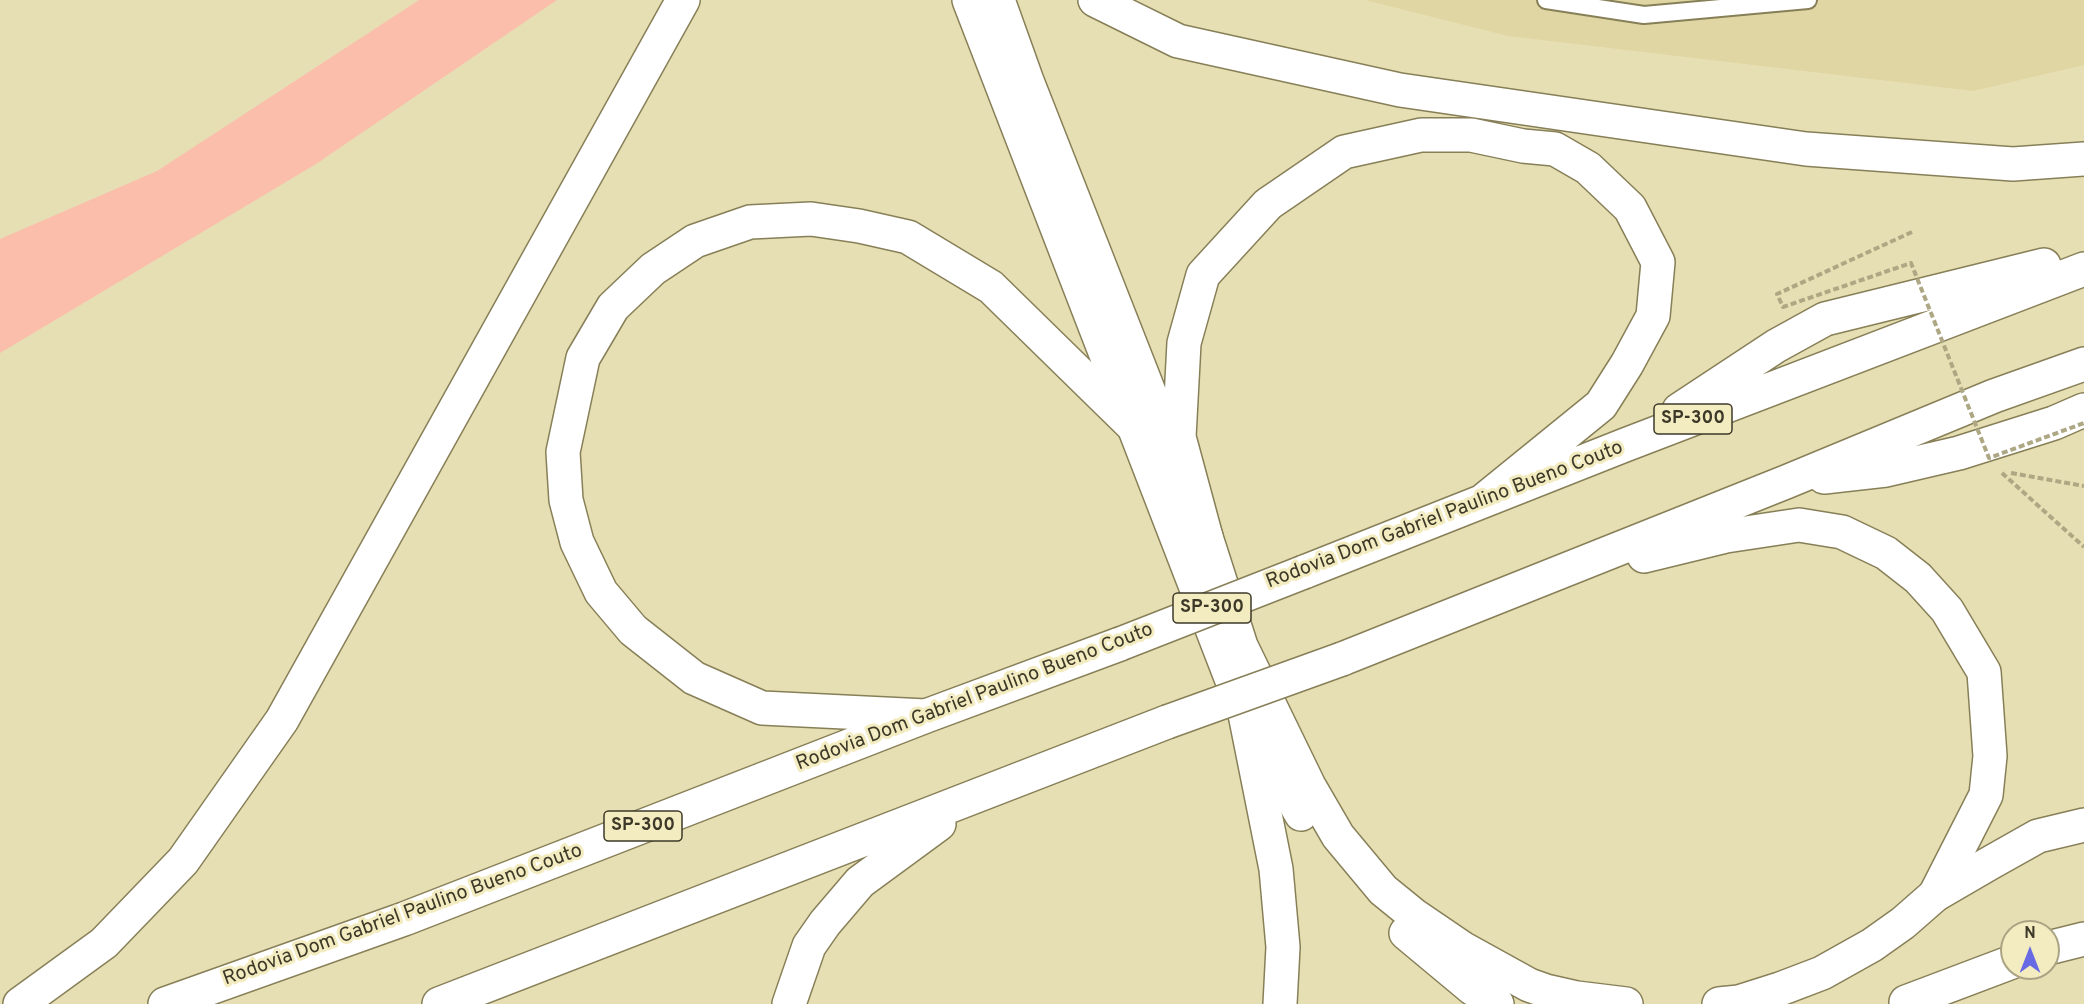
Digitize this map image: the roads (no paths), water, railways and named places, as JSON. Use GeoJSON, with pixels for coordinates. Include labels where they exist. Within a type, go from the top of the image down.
{"type":"FeatureCollection","features":[{"type":"Feature","properties":{"kind":"main road"},"geometry":{"type":"LineString","coordinates":[[20,1004],[104,943],[183,861],[282,720],[683,0]]}},
{"type":"Feature","properties":{"kind":"main road"},"geometry":{"type":"LineString","coordinates":[[969,0],[1245,714],[1295,804],[1320,843],[1353,884],[1387,917],[1472,988],[1497,1004]]}},
{"type":"Feature","properties":{"kind":"main road"},"geometry":{"type":"LineString","coordinates":[[998,0],[1027,81],[1206,537]]}},
{"type":"Feature","properties":{"kind":"main road"},"geometry":{"type":"LineString","coordinates":[[1095,0],[1178,41],[1401,90],[1806,149],[2013,164],[2084,159]]}},
{"type":"Feature","properties":{"kind":"main road"},"geometry":{"type":"LineString","coordinates":[[1484,500],[1601,405],[1653,316],[1658,262],[1630,208],[1588,168],[1555,149],[1523,146],[1471,135],[1421,135],[1344,152],[1268,204],[1203,276],[1184,343],[1179,437],[1206,537],[1241,646],[1309,786],[1338,836],[1376,882],[1415,916],[1462,948],[1529,985],[1577,998],[1626,1004]]}},
{"type":"Feature","properties":{"kind":"main road"},"geometry":{"type":"LineString","coordinates":[[927,716],[762,708],[694,678],[633,630],[601,592],[577,542],[566,500],[563,452],[583,358],[613,307],[653,269],[695,241],[750,222],[811,219],[859,226],[908,237],[991,287],[1132,426]]}},
{"type":"Feature","properties":{"kind":"main road"},"geometry":{"type":"LineString","coordinates":[[1625,445],[1776,346],[1826,319],[2084,255]]}},
{"type":"Feature","properties":{"kind":"main road","name":"Rodovia Dom Gabriel Paulino Bueno Couto"},"geometry":{"type":"LineString","coordinates":[[165,1004],[404,919],[927,716],[1120,644],[1625,445],[2084,269]]}},
{"type":"Feature","properties":{"kind":"main road"},"geometry":{"type":"LineString","coordinates":[[440,1004],[1167,722],[1342,659],[1520,586],[1786,482],[1994,396],[2084,364]]}},
{"type":"Feature","properties":{"kind":"main road"},"geometry":{"type":"LineString","coordinates":[[1786,482],[1886,470],[1959,453],[2054,423],[2084,410]]}},
{"type":"Feature","properties":{"kind":"main road"},"geometry":{"type":"LineString","coordinates":[[1520,586],[1726,536],[1799,525],[1842,532],[1886,552],[1918,578],[1947,610],[1984,672],[1990,756],[1986,795],[1935,896]]}},
{"type":"Feature","properties":{"kind":"main road"},"geometry":{"type":"LineString","coordinates":[[1245,714],[1276,869],[1283,947],[1280,1004]]}},
{"type":"Feature","properties":{"kind":"main road"},"geometry":{"type":"LineString","coordinates":[[789,1004],[809,946],[825,923],[860,882],[974,798]]}},
{"type":"Feature","properties":{"kind":"main road"},"geometry":{"type":"LineString","coordinates":[[1719,1004],[1739,1002],[1822,972],[1872,945],[1935,896],[2038,836],[2084,825]]}},
{"type":"Feature","properties":{"kind":"main road"},"geometry":{"type":"LineString","coordinates":[[2060,945],[2084,939]]}},
{"type":"Feature","properties":{"kind":"main road"},"geometry":{"type":"LineString","coordinates":[[1899,1004],[1923,998],[2000,967]]}},
{"type":"Feature","properties":{"kind":"lane"},"geometry":{"type":"LineString","coordinates":[[1546,0],[1644,15],[1808,0]]}}]}
